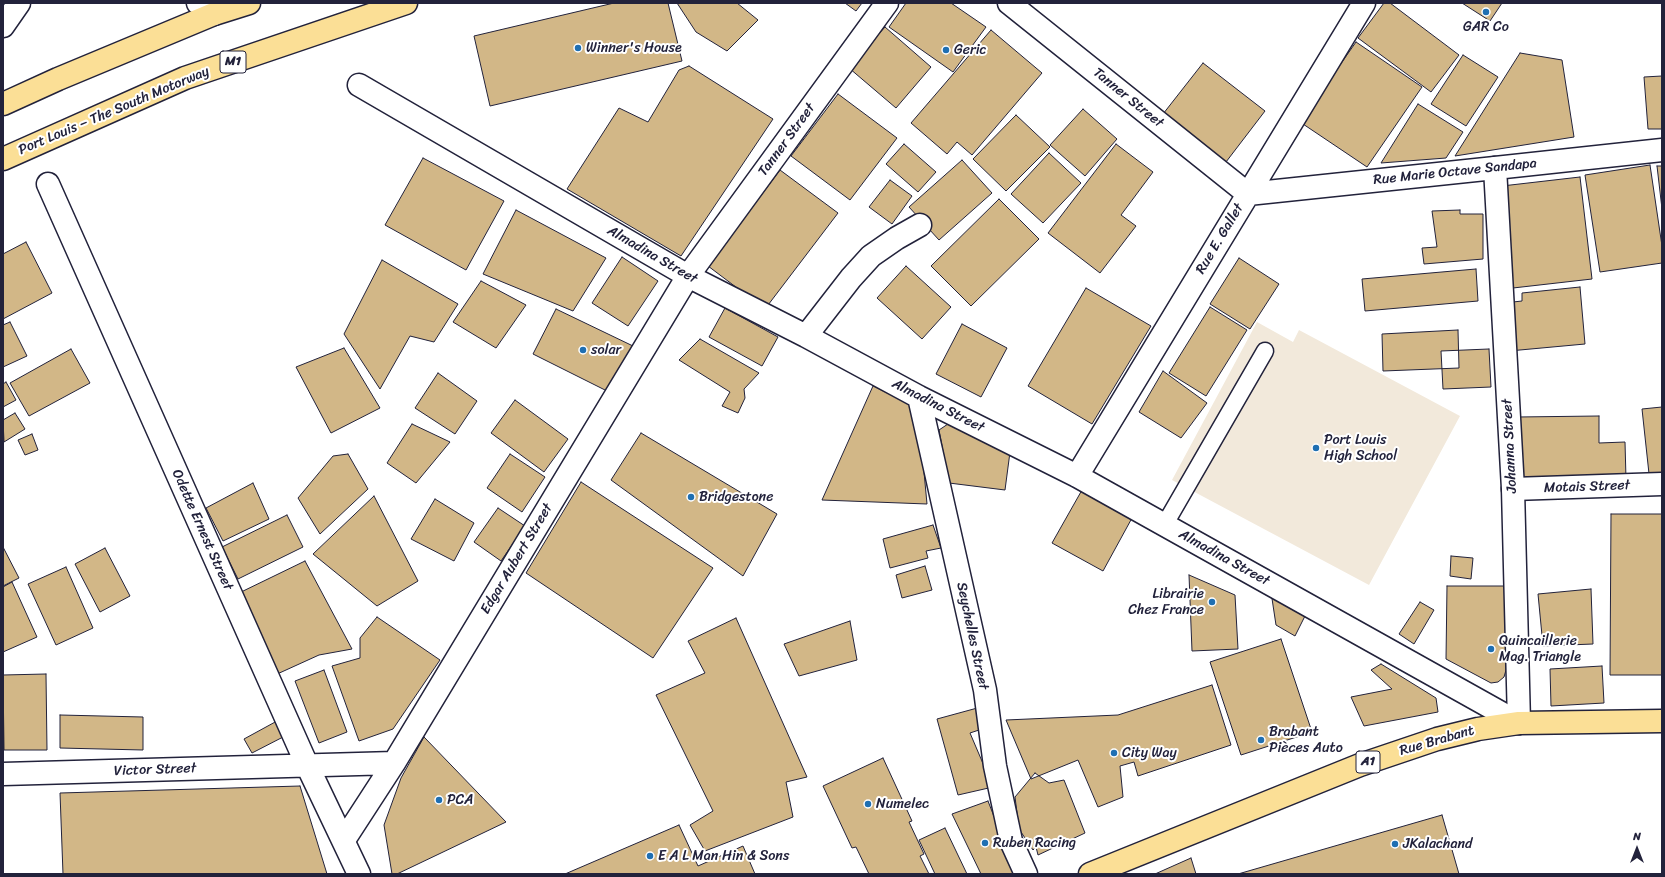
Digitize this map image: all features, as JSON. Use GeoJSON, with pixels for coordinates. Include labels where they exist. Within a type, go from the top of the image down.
{"type":"FeatureCollection","features":[{"type":"Feature","properties":{"kind":"main road"},"geometry":{"type":"LineString","coordinates":[[3,104],[206,8],[249,3]]}},
{"type":"Feature","properties":{"kind":"main road","name":"Port Louis – The South Motorway"},"geometry":{"type":"LineString","coordinates":[[3,159],[185,78],[406,3]]}},
{"type":"Feature","properties":{"kind":"main road","name":"Rue Brabant"},"geometry":{"type":"LineString","coordinates":[[1090,874],[1360,765],[1401,750],[1478,729],[1519,723],[1662,722]]}},
{"type":"Feature","properties":{"kind":"street"},"geometry":{"type":"LineString","coordinates":[[3,26],[19,3]]}},
{"type":"Feature","properties":{"kind":"street","name":"Tanner Street"},"geometry":{"type":"LineString","coordinates":[[688,276],[887,3]]}},
{"type":"Feature","properties":{"kind":"street","name":"Tanner Street"},"geometry":{"type":"LineString","coordinates":[[1009,3],[1248,194]]}},
{"type":"Feature","properties":{"kind":"street","name":"Rue E. Gallet"},"geometry":{"type":"LineString","coordinates":[[1077,476],[1364,3]]}},
{"type":"Feature","properties":{"kind":"street","name":"Almadina Street"},"geometry":{"type":"LineString","coordinates":[[359,85],[688,276],[806,336],[920,397],[1077,476],[1166,524],[1519,723]]}},
{"type":"Feature","properties":{"kind":"street","name":"Rue Marie Octave Sandapa"},"geometry":{"type":"LineString","coordinates":[[1248,194],[1662,150]]}},
{"type":"Feature","properties":{"kind":"street","name":"Johanna Street"},"geometry":{"type":"LineString","coordinates":[[1495,168],[1513,489],[1519,723]]}},
{"type":"Feature","properties":{"kind":"street","name":"Odette Ernest Street"},"geometry":{"type":"LineString","coordinates":[[48,184],[307,765],[359,874]]}},
{"type":"Feature","properties":{"kind":"street"},"geometry":{"type":"LineString","coordinates":[[806,336],[851,278],[871,256],[897,238],[920,225]]}},
{"type":"Feature","properties":{"kind":"street","name":"Edgar Aubert Street"},"geometry":{"type":"LineString","coordinates":[[344,840],[394,763],[688,276]]}},
{"type":"Feature","properties":{"kind":"street","name":"Seychelles Street"},"geometry":{"type":"LineString","coordinates":[[920,397],[985,690],[995,766],[1011,841],[1026,874]]}},
{"type":"Feature","properties":{"kind":"street","name":"Motais Street"},"geometry":{"type":"LineString","coordinates":[[1513,489],[1662,484]]}},
{"type":"Feature","properties":{"kind":"street","name":"Victor Street"},"geometry":{"type":"LineString","coordinates":[[3,774],[394,763]]}},
{"type":"Feature","properties":{"kind":"lane"},"geometry":{"type":"LineString","coordinates":[[1166,524],[1265,351]]}},
{"type":"Feature","properties":{"kind":"shaded area","name":"Port Louis High School"},"geometry":{"type":"Polygon","coordinates":[[[1257,322],[1293,342],[1299,330],[1460,416],[1369,585],[1172,480],[1257,322]]]}},
{"type":"Feature","properties":{"kind":"building","name":"Winner's House"},"geometry":{"type":"Polygon","coordinates":[[[614,3],[668,3],[682,61],[490,106],[474,36],[614,3]]]}},
{"type":"Feature","properties":{"kind":"building"},"geometry":{"type":"Polygon","coordinates":[[[677,3],[737,3],[758,20],[727,51],[696,32],[677,3]]]}},
{"type":"Feature","properties":{"kind":"building"},"geometry":{"type":"Polygon","coordinates":[[[845,3],[862,3],[856,11],[845,3]]]}},
{"type":"Feature","properties":{"kind":"building","name":"Geric"},"geometry":{"type":"Polygon","coordinates":[[[906,3],[951,3],[986,27],[953,72],[889,27],[906,3]]]}},
{"type":"Feature","properties":{"kind":"building"},"geometry":{"type":"Polygon","coordinates":[[[1384,3],[1390,3],[1459,55],[1431,92],[1358,38],[1384,3]]]}},
{"type":"Feature","properties":{"kind":"building","name":"GAR Co"},"geometry":{"type":"Polygon","coordinates":[[[1462,3],[1502,3],[1490,21],[1462,3]]]}},
{"type":"Feature","properties":{"kind":"building"},"geometry":{"type":"Polygon","coordinates":[[[885,27],[931,67],[896,108],[849,68],[885,27]]]}},
{"type":"Feature","properties":{"kind":"building"},"geometry":{"type":"Polygon","coordinates":[[[991,30],[1042,73],[972,155],[957,142],[947,154],[911,123],[991,30]]]}},
{"type":"Feature","properties":{"kind":"building"},"geometry":{"type":"Polygon","coordinates":[[[1356,42],[1422,87],[1367,167],[1300,122],[1356,42]]]}},
{"type":"Feature","properties":{"kind":"building"},"geometry":{"type":"Polygon","coordinates":[[[1520,53],[1562,60],[1574,137],[1455,156],[1520,53]]]}},
{"type":"Feature","properties":{"kind":"building"},"geometry":{"type":"Polygon","coordinates":[[[1463,55],[1498,77],[1466,126],[1431,104],[1463,55]]]}},
{"type":"Feature","properties":{"kind":"building"},"geometry":{"type":"Polygon","coordinates":[[[1203,63],[1265,111],[1226,162],[1163,114],[1203,63]]]}},
{"type":"Feature","properties":{"kind":"building"},"geometry":{"type":"Polygon","coordinates":[[[689,66],[773,119],[681,256],[567,189],[619,108],[648,122],[679,70],[689,66]]]}},
{"type":"Feature","properties":{"kind":"building"},"geometry":{"type":"Polygon","coordinates":[[[1662,76],[1662,129],[1648,129],[1644,77],[1662,76]]]}},
{"type":"Feature","properties":{"kind":"building"},"geometry":{"type":"Polygon","coordinates":[[[838,94],[897,138],[850,200],[791,156],[838,94]]]}},
{"type":"Feature","properties":{"kind":"building"},"geometry":{"type":"Polygon","coordinates":[[[1418,104],[1463,132],[1446,158],[1381,163],[1418,104]]]}},
{"type":"Feature","properties":{"kind":"building"},"geometry":{"type":"Polygon","coordinates":[[[1083,109],[1117,139],[1085,176],[1050,145],[1083,109]]]}},
{"type":"Feature","properties":{"kind":"building"},"geometry":{"type":"Polygon","coordinates":[[[1016,115],[1050,147],[1006,191],[973,159],[1016,115]]]}},
{"type":"Feature","properties":{"kind":"building"},"geometry":{"type":"Polygon","coordinates":[[[904,144],[936,172],[918,192],[886,164],[904,144]]]}},
{"type":"Feature","properties":{"kind":"building"},"geometry":{"type":"Polygon","coordinates":[[[1116,144],[1153,172],[1121,215],[1136,226],[1100,273],[1048,233],[1116,144]]]}},
{"type":"Feature","properties":{"kind":"building"},"geometry":{"type":"Polygon","coordinates":[[[1049,153],[1081,183],[1043,223],[1011,194],[1049,153]]]}},
{"type":"Feature","properties":{"kind":"building"},"geometry":{"type":"Polygon","coordinates":[[[423,158],[504,201],[466,270],[385,225],[423,158]]]}},
{"type":"Feature","properties":{"kind":"building"},"geometry":{"type":"Polygon","coordinates":[[[962,160],[992,193],[939,240],[909,207],[962,160]]]}},
{"type":"Feature","properties":{"kind":"building"},"geometry":{"type":"Polygon","coordinates":[[[1650,165],[1662,246],[1662,263],[1600,272],[1585,175],[1650,165]]]}},
{"type":"Feature","properties":{"kind":"building"},"geometry":{"type":"Polygon","coordinates":[[[1657,166],[1662,166],[1662,209],[1657,166]]]}},
{"type":"Feature","properties":{"kind":"building"},"geometry":{"type":"Polygon","coordinates":[[[780,170],[838,213],[765,309],[708,266],[780,170]]]}},
{"type":"Feature","properties":{"kind":"building"},"geometry":{"type":"Polygon","coordinates":[[[1580,177],[1592,279],[1513,288],[1502,186],[1580,177]]]}},
{"type":"Feature","properties":{"kind":"building"},"geometry":{"type":"Polygon","coordinates":[[[890,180],[912,196],[892,224],[869,207],[890,180]]]}},
{"type":"Feature","properties":{"kind":"building"},"geometry":{"type":"Polygon","coordinates":[[[999,199],[1039,239],[971,306],[931,266],[999,199]]]}},
{"type":"Feature","properties":{"kind":"building"},"geometry":{"type":"Polygon","coordinates":[[[516,210],[606,258],[573,311],[483,274],[516,210]]]}},
{"type":"Feature","properties":{"kind":"building"},"geometry":{"type":"Polygon","coordinates":[[[1460,210],[1460,214],[1483,214],[1483,259],[1424,264],[1422,248],[1437,247],[1432,211],[1460,210]]]}},
{"type":"Feature","properties":{"kind":"building"},"geometry":{"type":"Polygon","coordinates":[[[26,242],[52,293],[3,319],[3,254],[26,242]]]}},
{"type":"Feature","properties":{"kind":"building"},"geometry":{"type":"Polygon","coordinates":[[[622,257],[658,281],[628,326],[592,303],[622,257]]]}},
{"type":"Feature","properties":{"kind":"building"},"geometry":{"type":"Polygon","coordinates":[[[1239,258],[1279,284],[1250,329],[1210,304],[1239,258]]]}},
{"type":"Feature","properties":{"kind":"building"},"geometry":{"type":"Polygon","coordinates":[[[382,260],[458,304],[434,342],[410,336],[380,389],[344,334],[382,260]]]}},
{"type":"Feature","properties":{"kind":"building"},"geometry":{"type":"Polygon","coordinates":[[[906,266],[951,307],[922,339],[877,298],[906,266]]]}},
{"type":"Feature","properties":{"kind":"building"},"geometry":{"type":"Polygon","coordinates":[[[1476,269],[1478,301],[1365,311],[1362,279],[1476,269]]]}},
{"type":"Feature","properties":{"kind":"building"},"geometry":{"type":"Polygon","coordinates":[[[481,281],[526,305],[496,348],[453,322],[481,281]]]}},
{"type":"Feature","properties":{"kind":"building"},"geometry":{"type":"Polygon","coordinates":[[[1580,287],[1585,344],[1509,351],[1504,303],[1522,301],[1522,293],[1580,287]]]}},
{"type":"Feature","properties":{"kind":"building"},"geometry":{"type":"Polygon","coordinates":[[[1086,288],[1151,326],[1092,424],[1028,386],[1086,288]]]}},
{"type":"Feature","properties":{"kind":"building"},"geometry":{"type":"Polygon","coordinates":[[[1210,307],[1247,330],[1206,396],[1169,373],[1210,307]]]}},
{"type":"Feature","properties":{"kind":"building"},"geometry":{"type":"Polygon","coordinates":[[[725,308],[778,337],[762,366],[709,337],[725,308]]]}},
{"type":"Feature","properties":{"kind":"building","name":"solar"},"geometry":{"type":"Polygon","coordinates":[[[556,309],[633,346],[607,391],[533,354],[556,309]]]}},
{"type":"Feature","properties":{"kind":"building"},"geometry":{"type":"Polygon","coordinates":[[[10,322],[27,356],[3,367],[3,325],[10,322]]]}},
{"type":"Feature","properties":{"kind":"building"},"geometry":{"type":"Polygon","coordinates":[[[962,324],[1007,348],[981,397],[936,374],[962,324]]]}},
{"type":"Feature","properties":{"kind":"building"},"geometry":{"type":"Polygon","coordinates":[[[1458,330],[1459,368],[1383,371],[1382,334],[1458,330]]]}},
{"type":"Feature","properties":{"kind":"building"},"geometry":{"type":"Polygon","coordinates":[[[700,339],[759,373],[744,389],[745,398],[738,413],[722,406],[730,392],[679,360],[700,339]]]}},
{"type":"Feature","properties":{"kind":"building"},"geometry":{"type":"Polygon","coordinates":[[[344,348],[380,408],[331,433],[296,367],[344,348]]]}},
{"type":"Feature","properties":{"kind":"building"},"geometry":{"type":"Polygon","coordinates":[[[71,349],[90,383],[29,416],[10,383],[71,349]]]}},
{"type":"Feature","properties":{"kind":"building"},"geometry":{"type":"Polygon","coordinates":[[[1489,349],[1491,387],[1443,389],[1441,351],[1489,349]]]}},
{"type":"Feature","properties":{"kind":"building"},"geometry":{"type":"Polygon","coordinates":[[[1163,371],[1207,403],[1181,438],[1139,412],[1163,371]]]}},
{"type":"Feature","properties":{"kind":"building"},"geometry":{"type":"Polygon","coordinates":[[[438,373],[477,401],[455,434],[415,408],[438,373]]]}},
{"type":"Feature","properties":{"kind":"building"},"geometry":{"type":"Polygon","coordinates":[[[6,382],[16,400],[3,407],[3,384],[6,382]]]}},
{"type":"Feature","properties":{"kind":"building"},"geometry":{"type":"Polygon","coordinates":[[[873,386],[918,408],[927,504],[822,500],[873,386]]]}},
{"type":"Feature","properties":{"kind":"building"},"geometry":{"type":"Polygon","coordinates":[[[515,400],[568,439],[544,472],[491,433],[515,400]]]}},
{"type":"Feature","properties":{"kind":"building"},"geometry":{"type":"Polygon","coordinates":[[[1662,407],[1662,482],[1650,483],[1642,409],[1662,407]]]}},
{"type":"Feature","properties":{"kind":"building"},"geometry":{"type":"Polygon","coordinates":[[[15,413],[25,429],[4,442],[3,420],[15,413]]]}},
{"type":"Feature","properties":{"kind":"building"},"geometry":{"type":"Polygon","coordinates":[[[1599,416],[1599,443],[1625,442],[1626,479],[1519,482],[1517,417],[1599,416]]]}},
{"type":"Feature","properties":{"kind":"building"},"geometry":{"type":"Polygon","coordinates":[[[954,420],[1010,452],[1005,490],[949,483],[939,430],[954,420]]]}},
{"type":"Feature","properties":{"kind":"building"},"geometry":{"type":"Polygon","coordinates":[[[412,424],[450,442],[416,483],[387,463],[412,424]]]}},
{"type":"Feature","properties":{"kind":"building","name":"Bridgestone"},"geometry":{"type":"Polygon","coordinates":[[[641,433],[777,514],[743,576],[611,480],[641,433]]]}},
{"type":"Feature","properties":{"kind":"building"},"geometry":{"type":"Polygon","coordinates":[[[32,434],[38,450],[25,455],[18,440],[32,434]]]}},
{"type":"Feature","properties":{"kind":"building"},"geometry":{"type":"Polygon","coordinates":[[[348,454],[368,489],[320,534],[298,498],[333,456],[348,454]]]}},
{"type":"Feature","properties":{"kind":"building"},"geometry":{"type":"Polygon","coordinates":[[[510,454],[545,477],[522,512],[487,488],[510,454]]]}},
{"type":"Feature","properties":{"kind":"building"},"geometry":{"type":"Polygon","coordinates":[[[581,482],[713,568],[653,658],[526,573],[581,482]]]}},
{"type":"Feature","properties":{"kind":"building"},"geometry":{"type":"Polygon","coordinates":[[[253,483],[269,519],[223,541],[206,508],[253,483]]]}},
{"type":"Feature","properties":{"kind":"building"},"geometry":{"type":"Polygon","coordinates":[[[1082,490],[1132,518],[1103,571],[1052,543],[1082,490]]]}},
{"type":"Feature","properties":{"kind":"building"},"geometry":{"type":"Polygon","coordinates":[[[374,496],[418,581],[377,606],[313,554],[374,496]]]}},
{"type":"Feature","properties":{"kind":"building"},"geometry":{"type":"Polygon","coordinates":[[[435,499],[474,523],[454,561],[411,539],[435,499]]]}},
{"type":"Feature","properties":{"kind":"building"},"geometry":{"type":"Polygon","coordinates":[[[498,508],[525,526],[501,561],[474,542],[498,508]]]}},
{"type":"Feature","properties":{"kind":"building"},"geometry":{"type":"Polygon","coordinates":[[[1611,514],[1662,514],[1662,675],[1610,675],[1611,514]]]}},
{"type":"Feature","properties":{"kind":"building"},"geometry":{"type":"Polygon","coordinates":[[[287,515],[303,547],[238,579],[222,547],[287,515]]]}},
{"type":"Feature","properties":{"kind":"building"},"geometry":{"type":"Polygon","coordinates":[[[933,525],[941,548],[926,551],[928,558],[890,568],[883,539],[933,525]]]}},
{"type":"Feature","properties":{"kind":"building"},"geometry":{"type":"Polygon","coordinates":[[[3,547],[19,578],[3,586],[3,547]]]}},
{"type":"Feature","properties":{"kind":"building"},"geometry":{"type":"Polygon","coordinates":[[[105,548],[130,596],[100,612],[75,564],[105,548]]]}},
{"type":"Feature","properties":{"kind":"building"},"geometry":{"type":"Polygon","coordinates":[[[1451,556],[1473,558],[1471,579],[1450,576],[1451,556]]]}},
{"type":"Feature","properties":{"kind":"building"},"geometry":{"type":"Polygon","coordinates":[[[305,561],[352,649],[319,655],[275,675],[237,594],[305,561]]]}},
{"type":"Feature","properties":{"kind":"building"},"geometry":{"type":"Polygon","coordinates":[[[925,566],[932,590],[902,598],[896,575],[925,566]]]}},
{"type":"Feature","properties":{"kind":"building"},"geometry":{"type":"Polygon","coordinates":[[[66,567],[93,628],[56,645],[28,584],[66,567]]]}},
{"type":"Feature","properties":{"kind":"building"},"geometry":{"type":"Polygon","coordinates":[[[1189,575],[1235,595],[1238,649],[1192,651],[1189,575]]]}},
{"type":"Feature","properties":{"kind":"building"},"geometry":{"type":"Polygon","coordinates":[[[12,582],[37,637],[3,652],[3,587],[12,582]]]}},
{"type":"Feature","properties":{"kind":"building"},"geometry":{"type":"Polygon","coordinates":[[[1447,586],[1507,586],[1506,670],[1504,677],[1498,682],[1491,683],[1446,659],[1447,586]]]}},
{"type":"Feature","properties":{"kind":"building"},"geometry":{"type":"Polygon","coordinates":[[[1591,589],[1593,644],[1543,646],[1538,594],[1591,589]]]}},
{"type":"Feature","properties":{"kind":"building"},"geometry":{"type":"Polygon","coordinates":[[[1271,592],[1307,612],[1295,636],[1276,625],[1271,592]]]}},
{"type":"Feature","properties":{"kind":"building"},"geometry":{"type":"Polygon","coordinates":[[[1420,602],[1434,610],[1414,644],[1399,634],[1420,602]]]}},
{"type":"Feature","properties":{"kind":"building"},"geometry":{"type":"Polygon","coordinates":[[[377,617],[440,660],[393,729],[359,741],[332,666],[360,658],[360,638],[377,617]]]}},
{"type":"Feature","properties":{"kind":"building"},"geometry":{"type":"Polygon","coordinates":[[[736,618],[807,777],[786,782],[793,817],[705,851],[690,825],[713,811],[656,695],[705,673],[688,641],[736,618]]]}},
{"type":"Feature","properties":{"kind":"building"},"geometry":{"type":"Polygon","coordinates":[[[850,621],[857,660],[799,676],[784,644],[850,621]]]}},
{"type":"Feature","properties":{"kind":"building"},"geometry":{"type":"Polygon","coordinates":[[[1281,639],[1312,732],[1241,755],[1210,662],[1281,639]]]}},
{"type":"Feature","properties":{"kind":"building"},"geometry":{"type":"Polygon","coordinates":[[[1381,664],[1436,698],[1438,712],[1364,726],[1351,697],[1392,689],[1371,670],[1381,664]]]}},
{"type":"Feature","properties":{"kind":"building"},"geometry":{"type":"Polygon","coordinates":[[[1602,666],[1604,703],[1551,706],[1550,669],[1602,666]]]}},
{"type":"Feature","properties":{"kind":"building"},"geometry":{"type":"Polygon","coordinates":[[[324,670],[347,732],[319,743],[295,681],[324,670]]]}},
{"type":"Feature","properties":{"kind":"building"},"geometry":{"type":"Polygon","coordinates":[[[46,674],[47,750],[4,750],[3,675],[46,674]]]}},
{"type":"Feature","properties":{"kind":"building","name":"City Way"},"geometry":{"type":"Polygon","coordinates":[[[1212,685],[1231,745],[1138,776],[1134,762],[1120,766],[1123,797],[1098,807],[1078,760],[1031,779],[1006,720],[1118,715],[1212,685]]]}},
{"type":"Feature","properties":{"kind":"building"},"geometry":{"type":"Polygon","coordinates":[[[981,707],[985,728],[970,733],[993,787],[958,795],[937,719],[981,707]]]}},
{"type":"Feature","properties":{"kind":"building"},"geometry":{"type":"Polygon","coordinates":[[[60,715],[143,717],[143,750],[60,748],[60,715]]]}},
{"type":"Feature","properties":{"kind":"building"},"geometry":{"type":"Polygon","coordinates":[[[277,721],[285,736],[252,753],[244,739],[277,721]]]}},
{"type":"Feature","properties":{"kind":"building","name":"PCA"},"geometry":{"type":"Polygon","coordinates":[[[424,737],[506,822],[397,874],[392,874],[384,825],[401,778],[424,737]]]}},
{"type":"Feature","properties":{"kind":"building","name":"Numelec"},"geometry":{"type":"Polygon","coordinates":[[[883,758],[912,821],[909,822],[924,854],[920,856],[929,874],[869,874],[856,847],[852,848],[823,786],[883,758]]]}},
{"type":"Feature","properties":{"kind":"building"},"geometry":{"type":"Polygon","coordinates":[[[1035,773],[1049,783],[1064,780],[1085,833],[1038,855],[1036,847],[1033,850],[1019,829],[1015,797],[1035,773]]]}},
{"type":"Feature","properties":{"kind":"building"},"geometry":{"type":"Polygon","coordinates":[[[300,786],[327,874],[63,874],[60,793],[300,786]]]}},
{"type":"Feature","properties":{"kind":"building","name":"Ruben Racing"},"geometry":{"type":"Polygon","coordinates":[[[988,801],[1016,873],[1014,874],[981,874],[952,814],[988,801]]]}},
{"type":"Feature","properties":{"kind":"building","name":"JKalachand"},"geometry":{"type":"Polygon","coordinates":[[[1442,815],[1459,874],[1238,874],[1442,815]]]}},
{"type":"Feature","properties":{"kind":"building","name":"E A L Man Hin & Sons"},"geometry":{"type":"Polygon","coordinates":[[[679,825],[698,866],[743,846],[755,874],[565,874],[679,825]]]}},
{"type":"Feature","properties":{"kind":"building"},"geometry":{"type":"Polygon","coordinates":[[[945,828],[967,874],[935,874],[919,840],[945,828]]]}},
{"type":"Feature","properties":{"kind":"building"},"geometry":{"type":"Polygon","coordinates":[[[1191,858],[1196,874],[1155,874],[1191,858]]]}},
{"type":"Feature","properties":{"kind":"place","name":"GAR Co"},"geometry":{"type":"Point","coordinates":[1486,12]}},
{"type":"Feature","properties":{"kind":"place","name":"Winner's House"},"geometry":{"type":"Point","coordinates":[578,48]}},
{"type":"Feature","properties":{"kind":"place","name":"Geric"},"geometry":{"type":"Point","coordinates":[946,50]}},
{"type":"Feature","properties":{"kind":"place","name":"solar"},"geometry":{"type":"Point","coordinates":[583,350]}},
{"type":"Feature","properties":{"kind":"place","name":"Port Louis High School"},"geometry":{"type":"Point","coordinates":[1316,448]}},
{"type":"Feature","properties":{"kind":"place","name":"Bridgestone"},"geometry":{"type":"Point","coordinates":[691,497]}},
{"type":"Feature","properties":{"kind":"place","name":"Librairie Chez France"},"geometry":{"type":"Point","coordinates":[1212,602]}},
{"type":"Feature","properties":{"kind":"place","name":"Quincaillerie Mag. Triangle"},"geometry":{"type":"Point","coordinates":[1491,649]}},
{"type":"Feature","properties":{"kind":"place","name":"Brabant Pièces Auto"},"geometry":{"type":"Point","coordinates":[1261,740]}},
{"type":"Feature","properties":{"kind":"place","name":"City Way"},"geometry":{"type":"Point","coordinates":[1114,753]}},
{"type":"Feature","properties":{"kind":"place","name":"PCA"},"geometry":{"type":"Point","coordinates":[439,800]}},
{"type":"Feature","properties":{"kind":"place","name":"Numelec"},"geometry":{"type":"Point","coordinates":[868,804]}},
{"type":"Feature","properties":{"kind":"place","name":"Ruben Racing"},"geometry":{"type":"Point","coordinates":[985,843]}},
{"type":"Feature","properties":{"kind":"place","name":"JKalachand"},"geometry":{"type":"Point","coordinates":[1395,844]}},
{"type":"Feature","properties":{"kind":"place","name":"E A L Man Hin & Sons"},"geometry":{"type":"Point","coordinates":[650,856]}}]}
